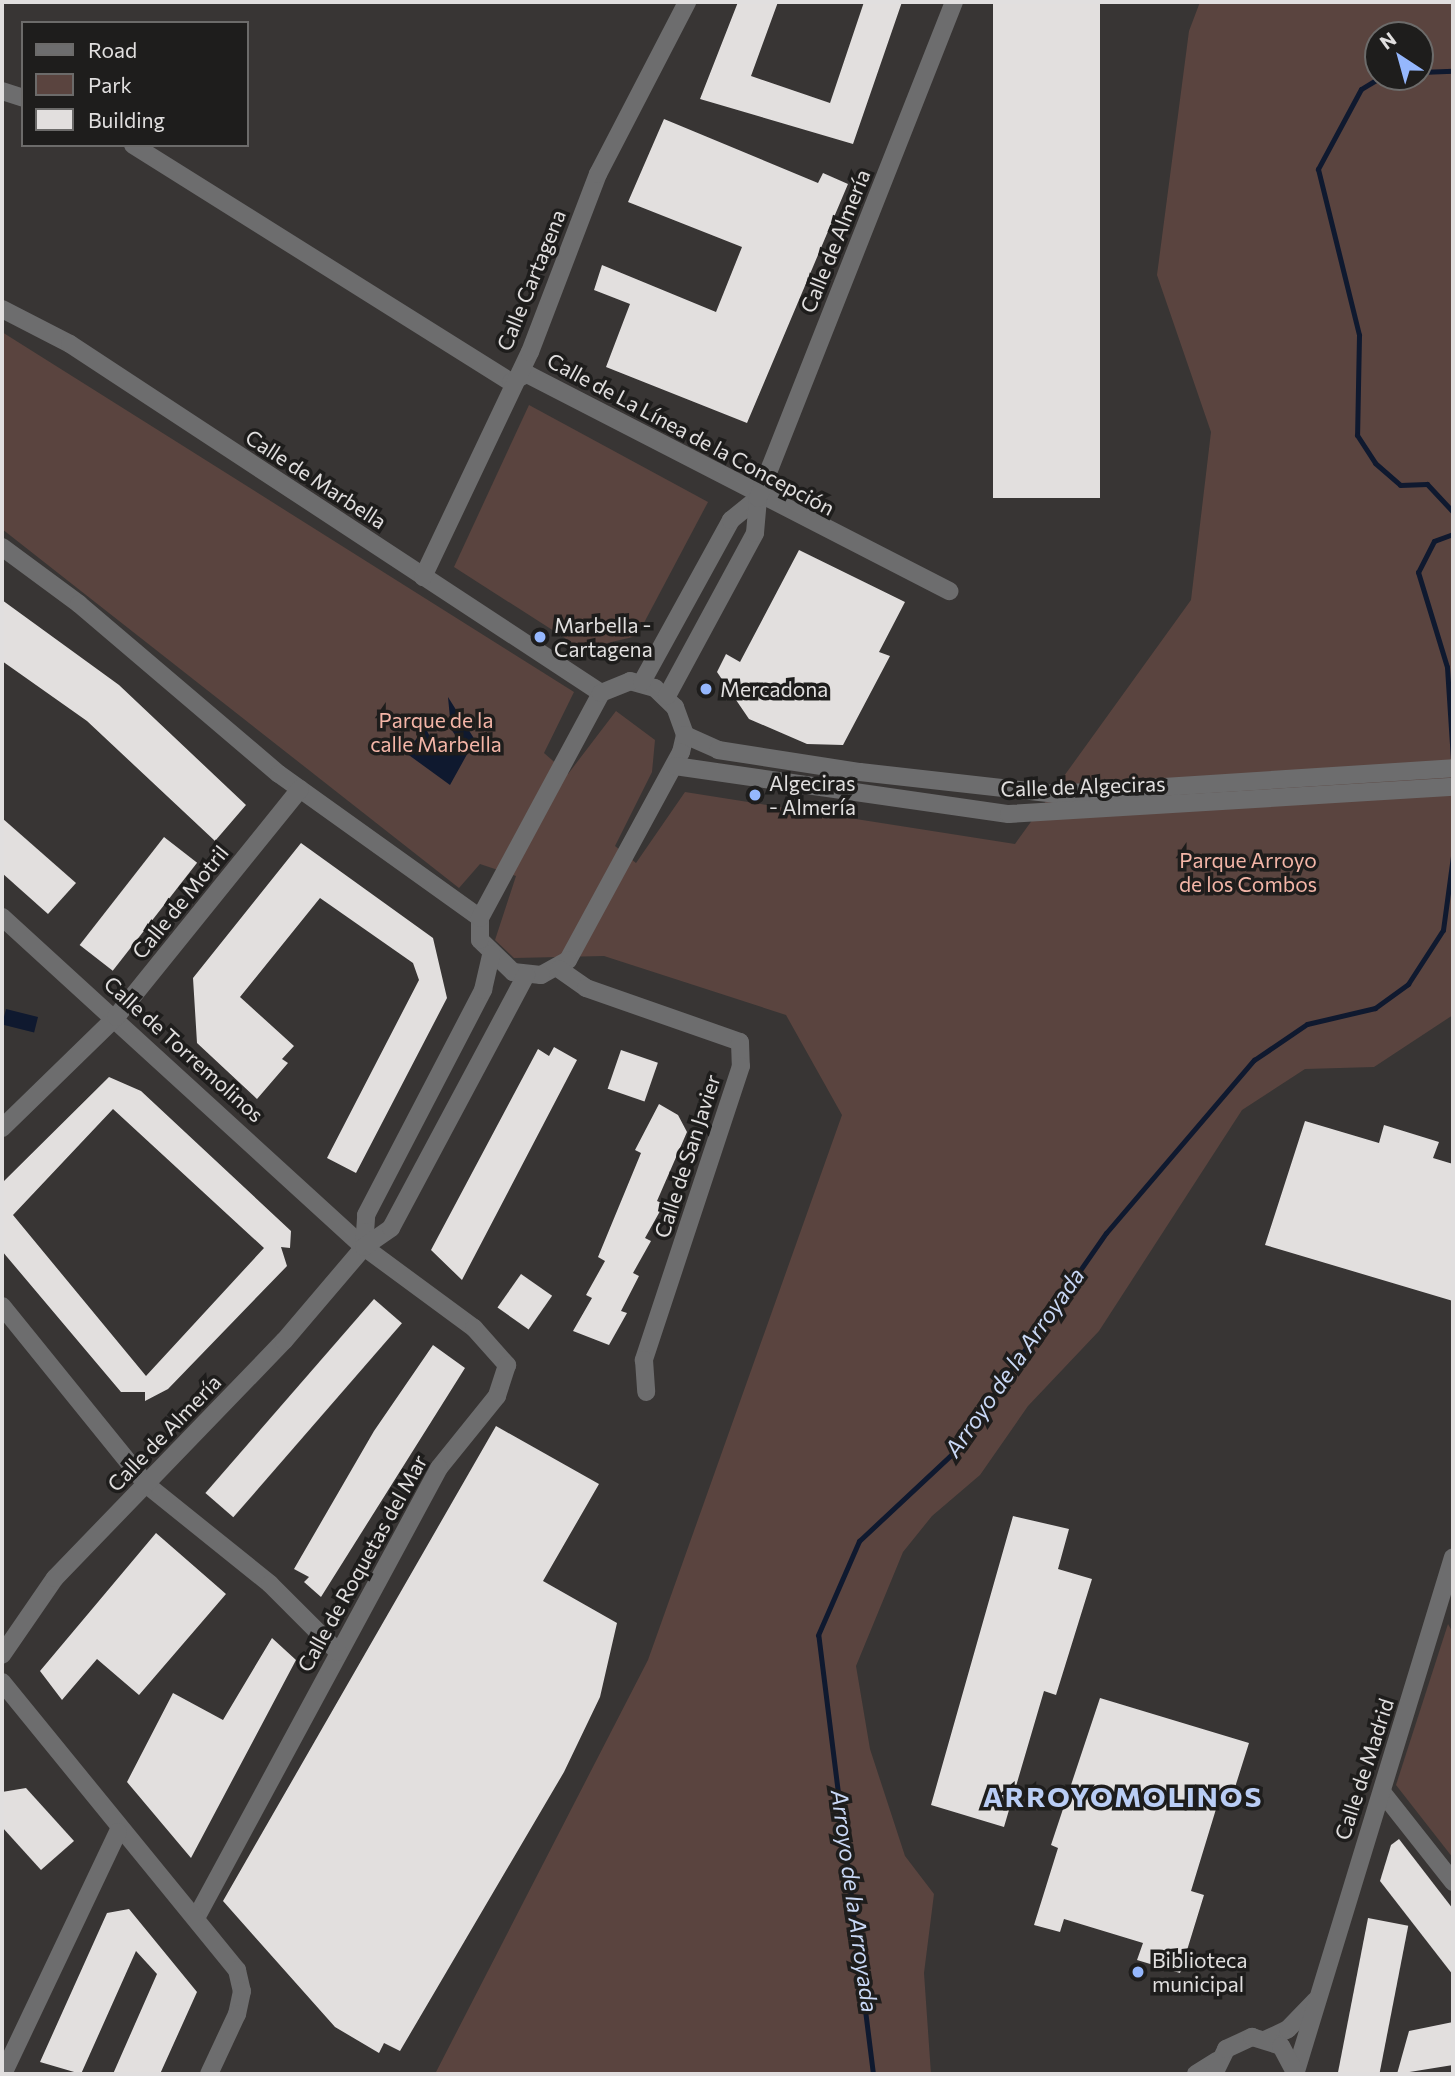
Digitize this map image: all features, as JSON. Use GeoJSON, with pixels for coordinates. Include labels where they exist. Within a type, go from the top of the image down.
{"type":"FeatureCollection","features":[{"type":"Feature","properties":{"kind":"street","name":"Calle Cartagena"},"geometry":{"type":"LineString","coordinates":[[423,577],[511,382],[530,352],[598,174],[687,2]]}},
{"type":"Feature","properties":{"kind":"street","name":"Calle de Almería"},"geometry":{"type":"LineString","coordinates":[[667,696],[754,533],[758,498],[954,2]]}},
{"type":"Feature","properties":{"kind":"street"},"geometry":{"type":"LineString","coordinates":[[2,91],[21,98]]}},
{"type":"Feature","properties":{"kind":"street"},"geometry":{"type":"LineString","coordinates":[[136,147],[511,382]]}},
{"type":"Feature","properties":{"kind":"street","name":"Calle de Marbella"},"geometry":{"type":"LineString","coordinates":[[2,309],[70,344],[601,693]]}},
{"type":"Feature","properties":{"kind":"street","name":"Calle de La Línea de la Concepción"},"geometry":{"type":"LineString","coordinates":[[511,382],[527,374],[758,498],[949,591]]}},
{"type":"Feature","properties":{"kind":"street","name":"Calle de Almería"},"geometry":{"type":"LineString","coordinates":[[642,682],[731,520],[758,498]]}},
{"type":"Feature","properties":{"kind":"street"},"geometry":{"type":"LineString","coordinates":[[2,547],[300,789],[480,918]]}},
{"type":"Feature","properties":{"kind":"street"},"geometry":{"type":"LineString","coordinates":[[642,682],[667,696],[685,735],[676,766],[589,928],[559,969],[526,975],[491,954],[480,940],[480,918],[601,693],[642,682]]}},
{"type":"Feature","properties":{"kind":"street","name":"Calle de Algeciras"},"geometry":{"type":"LineString","coordinates":[[685,735],[718,750],[1006,792],[1055,794],[1453,768]]}},
{"type":"Feature","properties":{"kind":"street","name":"Calle de Algeciras"},"geometry":{"type":"LineString","coordinates":[[676,766],[1009,814],[1453,787]]}},
{"type":"Feature","properties":{"kind":"street","name":"Calle de Motril"},"geometry":{"type":"LineString","coordinates":[[2,1128],[116,1017],[300,789]]}},
{"type":"Feature","properties":{"kind":"street","name":"Calle de Torremolinos"},"geometry":{"type":"LineString","coordinates":[[2,917],[116,1017],[364,1247]]}},
{"type":"Feature","properties":{"kind":"street"},"geometry":{"type":"LineString","coordinates":[[364,1247],[366,1215],[484,990],[491,954]]}},
{"type":"Feature","properties":{"kind":"street","name":"Calle de San Javier"},"geometry":{"type":"LineString","coordinates":[[559,969],[586,988],[740,1042],[741,1066],[644,1360],[646,1392]]}},
{"type":"Feature","properties":{"kind":"street","name":"Calle de Almería"},"geometry":{"type":"LineString","coordinates":[[2,1655],[55,1578],[147,1485],[364,1247],[391,1228],[526,975]]}},
{"type":"Feature","properties":{"kind":"street","name":"Calle de Roquetas del Mar"},"geometry":{"type":"LineString","coordinates":[[196,1918],[439,1468],[506,1378],[507,1365],[474,1328],[364,1247]]}},
{"type":"Feature","properties":{"kind":"street"},"geometry":{"type":"LineString","coordinates":[[2,1306],[147,1485],[270,1584],[338,1653]]}},
{"type":"Feature","properties":{"kind":"street","name":"Calle de Madrid"},"geometry":{"type":"LineString","coordinates":[[1296,2072],[1453,1557]]}},
{"type":"Feature","properties":{"kind":"street"},"geometry":{"type":"LineString","coordinates":[[2,1682],[118,1832],[196,1918],[237,1970],[242,1991],[209,2074]]}},
{"type":"Feature","properties":{"kind":"street"},"geometry":{"type":"LineString","coordinates":[[1382,1792],[1453,1882]]}},
{"type":"Feature","properties":{"kind":"street"},"geometry":{"type":"LineString","coordinates":[[3,2074],[118,1832]]}},
{"type":"Feature","properties":{"kind":"street","name":"Calle de Madrid"},"geometry":{"type":"LineString","coordinates":[[1196,2074],[1215,2067],[1238,2040],[1266,2039],[1288,2029],[1320,1995]]}},
{"type":"Feature","properties":{"kind":"street","name":"Calle de Madrid"},"geometry":{"type":"LineString","coordinates":[[1266,2039],[1281,2046],[1296,2072]]}},
{"type":"Feature","properties":{"kind":"green space","name":"Parque Arroyo de los Combos"},"geometry":{"type":"Polygon","coordinates":[[[1200,2],[1453,2],[1453,1015],[1374,1067],[1305,1069],[1242,1110],[1099,1331],[1028,1406],[980,1475],[932,1516],[903,1552],[856,1666],[870,1749],[905,1856],[934,1894],[924,1973],[931,2074],[435,2074],[648,1660],[842,1115],[786,1015],[604,956],[514,958],[495,940],[516,876],[480,864],[459,888],[2,529],[2,332],[574,692],[544,753],[568,774],[616,711],[655,740],[652,772],[615,846],[636,863],[685,792],[1015,844],[1191,600],[1211,432],[1157,275],[1189,31],[1200,2]]]}},
{"type":"Feature","properties":{"kind":"green space"},"geometry":{"type":"Polygon","coordinates":[[[529,405],[708,502],[637,636],[582,649],[454,567],[529,405]]]}},
{"type":"Feature","properties":{"kind":"green space"},"geometry":{"type":"Polygon","coordinates":[[[1448,1624],[1453,1633],[1453,1858],[1396,1785],[1448,1624]]]}},
{"type":"Feature","properties":{"kind":"water"},"geometry":{"type":"Polygon","coordinates":[[[448,697],[475,740],[450,785],[406,753],[425,727],[438,752],[462,745],[451,729],[448,697]]]}},
{"type":"Feature","properties":{"kind":"water"},"geometry":{"type":"Polygon","coordinates":[[[6,1009],[38,1017],[34,1033],[2,1025],[6,1009]]]}},
{"type":"Feature","properties":{"kind":"building"},"geometry":{"type":"Polygon","coordinates":[[[738,2],[778,2],[751,76],[830,103],[864,2],[902,2],[853,144],[700,99],[738,2]]]}},
{"type":"Feature","properties":{"kind":"building"},"geometry":{"type":"Polygon","coordinates":[[[993,2],[1100,2],[1100,498],[993,498],[993,2]]]}},
{"type":"Feature","properties":{"kind":"building"},"geometry":{"type":"Polygon","coordinates":[[[664,119],[818,183],[823,173],[848,184],[747,423],[606,367],[630,304],[594,290],[602,265],[716,312],[742,247],[628,202],[664,119]]]}},
{"type":"Feature","properties":{"kind":"building"},"geometry":{"type":"Polygon","coordinates":[[[799,550],[905,602],[879,652],[890,656],[843,745],[807,744],[749,719],[717,672],[726,654],[740,662],[799,550]]]}},
{"type":"Feature","properties":{"kind":"building"},"geometry":{"type":"Polygon","coordinates":[[[2,600],[119,685],[246,805],[215,841],[87,721],[2,661],[2,600]]]}},
{"type":"Feature","properties":{"kind":"building"},"geometry":{"type":"Polygon","coordinates":[[[2,818],[76,883],[48,914],[2,873],[2,818]]]}},
{"type":"Feature","properties":{"kind":"building"},"geometry":{"type":"Polygon","coordinates":[[[164,837],[197,863],[113,971],[80,945],[164,837]]]}},
{"type":"Feature","properties":{"kind":"building"},"geometry":{"type":"Polygon","coordinates":[[[301,843],[433,938],[447,998],[356,1173],[327,1158],[419,980],[413,963],[320,898],[240,997],[294,1046],[282,1059],[288,1063],[257,1099],[197,1043],[193,978],[301,843]]]}},
{"type":"Feature","properties":{"kind":"building"},"geometry":{"type":"Polygon","coordinates":[[[554,1047],[577,1060],[462,1280],[431,1250],[538,1049],[549,1056],[554,1047]]]}},
{"type":"Feature","properties":{"kind":"building"},"geometry":{"type":"Polygon","coordinates":[[[621,1050],[658,1063],[645,1101],[608,1089],[621,1050]]]}},
{"type":"Feature","properties":{"kind":"building"},"geometry":{"type":"Polygon","coordinates":[[[109,1077],[141,1091],[291,1231],[290,1248],[281,1247],[287,1266],[168,1389],[145,1401],[145,1392],[121,1392],[2,1251],[2,1183],[109,1077]],[[113,1109],[13,1215],[146,1376],[264,1248],[113,1109]]]}},
{"type":"Feature","properties":{"kind":"building"},"geometry":{"type":"Polygon","coordinates":[[[659,1104],[678,1115],[687,1132],[657,1201],[664,1204],[645,1238],[651,1241],[633,1273],[639,1276],[621,1311],[627,1313],[609,1345],[573,1331],[592,1298],[586,1295],[605,1261],[598,1257],[641,1153],[635,1150],[659,1104]]]}},
{"type":"Feature","properties":{"kind":"building"},"geometry":{"type":"Polygon","coordinates":[[[1305,1121],[1379,1143],[1384,1125],[1439,1142],[1433,1158],[1453,1164],[1453,1301],[1265,1245],[1305,1121]]]}},
{"type":"Feature","properties":{"kind":"building"},"geometry":{"type":"Polygon","coordinates":[[[521,1274],[552,1296],[529,1329],[497,1308],[521,1274]]]}},
{"type":"Feature","properties":{"kind":"building"},"geometry":{"type":"Polygon","coordinates":[[[374,1299],[402,1323],[233,1517],[205,1493],[374,1299]]]}},
{"type":"Feature","properties":{"kind":"building"},"geometry":{"type":"Polygon","coordinates":[[[433,1345],[465,1368],[321,1597],[304,1582],[309,1577],[294,1569],[374,1431],[433,1345]]]}},
{"type":"Feature","properties":{"kind":"building"},"geometry":{"type":"Polygon","coordinates":[[[496,1426],[599,1484],[543,1581],[617,1623],[600,1697],[564,1772],[400,2051],[384,2043],[379,2053],[335,2027],[223,1901],[496,1426]]]}},
{"type":"Feature","properties":{"kind":"building"},"geometry":{"type":"Polygon","coordinates":[[[1013,1516],[1069,1529],[1058,1569],[1092,1579],[1056,1695],[1044,1691],[1004,1827],[931,1805],[1013,1516]]]}},
{"type":"Feature","properties":{"kind":"building"},"geometry":{"type":"Polygon","coordinates":[[[156,1533],[226,1594],[139,1695],[97,1659],[62,1700],[40,1671],[156,1533]]]}},
{"type":"Feature","properties":{"kind":"building"},"geometry":{"type":"Polygon","coordinates":[[[272,1638],[296,1660],[191,1858],[127,1782],[173,1693],[223,1720],[272,1638]]]}},
{"type":"Feature","properties":{"kind":"building"},"geometry":{"type":"Polygon","coordinates":[[[1100,1698],[1249,1743],[1231,1800],[1220,1796],[1191,1891],[1204,1895],[1180,1973],[1137,1960],[1143,1943],[1064,1919],[1060,1932],[1034,1925],[1058,1848],[1051,1845],[1100,1698]]]}},
{"type":"Feature","properties":{"kind":"building"},"geometry":{"type":"Polygon","coordinates":[[[26,1788],[74,1841],[41,1870],[2,1827],[2,1792],[26,1788]]]}},
{"type":"Feature","properties":{"kind":"building"},"geometry":{"type":"Polygon","coordinates":[[[1399,1839],[1453,1909],[1453,1975],[1380,1881],[1391,1845],[1399,1839]]]}},
{"type":"Feature","properties":{"kind":"building"},"geometry":{"type":"Polygon","coordinates":[[[129,1909],[197,1992],[160,2074],[113,2074],[157,1974],[136,1951],[81,2074],[40,2062],[107,1913],[129,1909]]]}},
{"type":"Feature","properties":{"kind":"building"},"geometry":{"type":"Polygon","coordinates":[[[1368,1918],[1408,1926],[1379,2074],[1338,2074],[1368,1918]]]}},
{"type":"Feature","properties":{"kind":"building"},"geometry":{"type":"Polygon","coordinates":[[[1453,2022],[1453,2065],[1397,2074],[1409,2031],[1453,2022]]]}},
{"type":"Feature","properties":{"kind":"waterway","name":"Arroyo de la Arroyada"},"geometry":{"type":"LineString","coordinates":[[1434,72],[1453,71]]}},
{"type":"Feature","properties":{"kind":"waterway","name":"Arroyo de la Arroyada"},"geometry":{"type":"LineString","coordinates":[[1364,87],[1318,169],[1359,335],[1357,435],[1375,463],[1400,485],[1427,484],[1453,512]]}},
{"type":"Feature","properties":{"kind":"waterway","name":"Arroyo de la Arroyada"},"geometry":{"type":"LineString","coordinates":[[1453,534],[1434,541],[1418,572],[1447,667],[1453,759]]}},
{"type":"Feature","properties":{"kind":"waterway","name":"Arroyo de la Arroyada"},"geometry":{"type":"LineString","coordinates":[[873,2074],[818,1635],[859,1541],[953,1453],[1106,1233],[1254,1060],[1307,1024],[1375,1008],[1408,984],[1443,930],[1453,856]]}},
{"type":"Feature","properties":{"kind":"place","name":"Marbella - Cartagena"},"geometry":{"type":"Point","coordinates":[540,637]}},
{"type":"Feature","properties":{"kind":"place","name":"Mercadona"},"geometry":{"type":"Point","coordinates":[706,689]}},
{"type":"Feature","properties":{"kind":"place","name":"Algeciras - Almería"},"geometry":{"type":"Point","coordinates":[755,795]}},
{"type":"Feature","properties":{"kind":"place","name":"Biblioteca municipal"},"geometry":{"type":"Point","coordinates":[1138,1972]}},
{"type":"Feature","properties":{"kind":"district","name":"ARROYOMOLINOS"},"geometry":{"type":"Point","coordinates":[1123,1796]}},
{"type":"Feature","properties":{"kind":"park label","name":"Parque de la calle Marbella"},"geometry":{"type":"Point","coordinates":[436,732]}}]}
